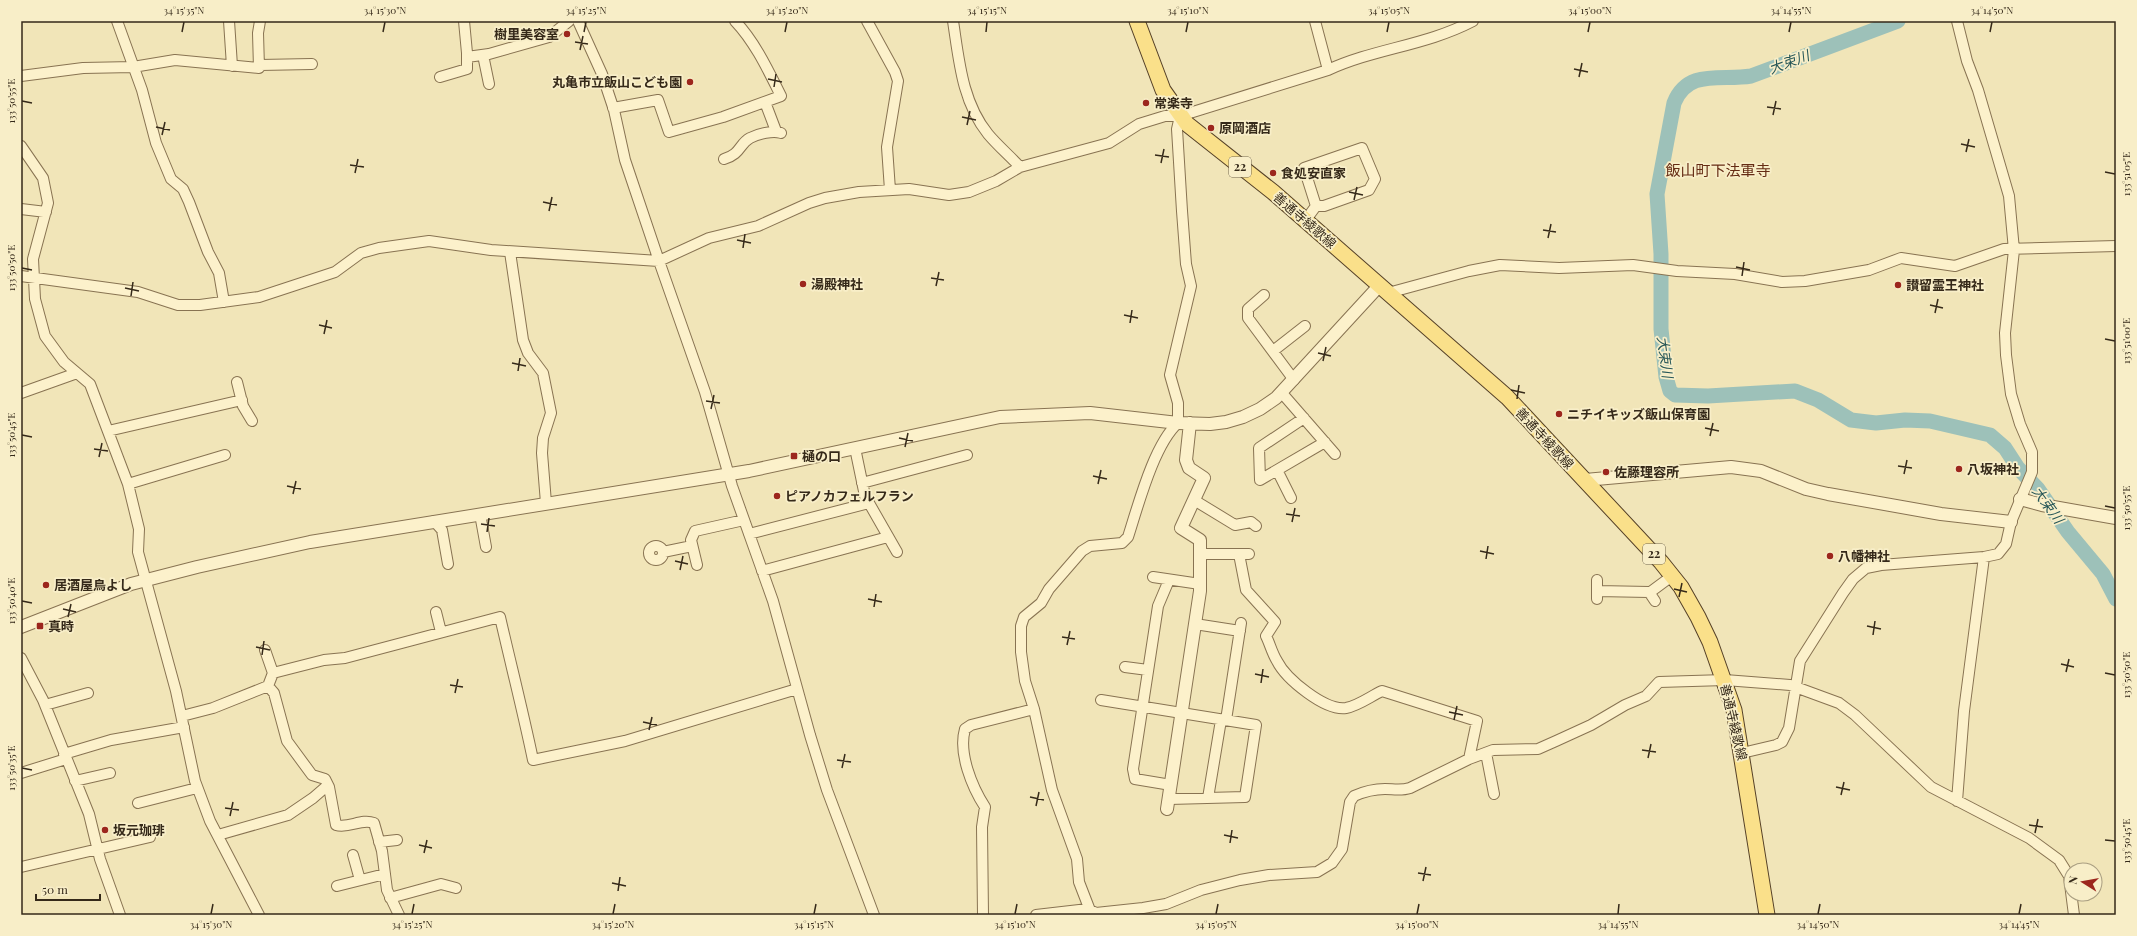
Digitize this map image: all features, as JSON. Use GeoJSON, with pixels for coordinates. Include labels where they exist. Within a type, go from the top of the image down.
{"type":"FeatureCollection","features":[{"type":"Feature","properties":{"kind":"main road","name":"善通寺綾歌線"},"geometry":{"type":"LineString","coordinates":[[1136,21],[1163,90],[1180,116],[1199,135],[1273,192],[1507,397],[1672,576],[1698,618],[1725,680],[1734,710],[1767,915]]}},
{"type":"Feature","properties":{"kind":"street"},"geometry":{"type":"LineString","coordinates":[[118,21],[165,166],[171,179],[183,188],[208,252],[219,273],[224,302]]}},
{"type":"Feature","properties":{"kind":"street"},"geometry":{"type":"LineString","coordinates":[[229,21],[232,66]]}},
{"type":"Feature","properties":{"kind":"street"},"geometry":{"type":"LineString","coordinates":[[260,21],[258,33],[260,65]]}},
{"type":"Feature","properties":{"kind":"street"},"geometry":{"type":"LineString","coordinates":[[440,76],[467,68],[464,21]]}},
{"type":"Feature","properties":{"kind":"street"},"geometry":{"type":"LineString","coordinates":[[467,57],[549,37],[569,21]]}},
{"type":"Feature","properties":{"kind":"street"},"geometry":{"type":"LineString","coordinates":[[578,21],[602,74],[613,108],[625,160],[705,392],[728,474],[783,633],[797,689],[827,790],[873,915]]}},
{"type":"Feature","properties":{"kind":"street"},"geometry":{"type":"LineString","coordinates":[[613,108],[658,100],[669,132],[723,117],[781,96],[763,61],[743,29],[735,21]]}},
{"type":"Feature","properties":{"kind":"street"},"geometry":{"type":"LineString","coordinates":[[866,21],[895,72],[898,81],[887,147],[890,190]]}},
{"type":"Feature","properties":{"kind":"street"},"geometry":{"type":"LineString","coordinates":[[953,21],[964,87],[974,111],[988,134],[1020,167]]}},
{"type":"Feature","properties":{"kind":"street"},"geometry":{"type":"LineString","coordinates":[[1315,21],[1328,70]]}},
{"type":"Feature","properties":{"kind":"street"},"geometry":{"type":"LineString","coordinates":[[21,276],[138,292],[178,305],[200,305],[259,296],[302,284],[334,272],[361,253],[379,248],[428,241],[510,252],[659,261],[709,238],[758,226],[809,203],[843,194],[909,189],[958,195],[982,187],[1020,167],[1109,143],[1139,124],[1165,116],[1180,116],[1328,70],[1351,59],[1450,33],[1473,21]]}},
{"type":"Feature","properties":{"kind":"street"},"geometry":{"type":"LineString","coordinates":[[1742,753],[1776,745],[1782,742],[1789,728],[1800,661],[1853,579],[1866,568],[1881,565],[1984,557],[1998,554],[2006,544],[2011,522],[2032,472],[2032,452],[2020,424],[2011,394],[2006,355],[2005,333],[2014,250],[2009,196],[1980,96],[1967,61],[1957,21]]}},
{"type":"Feature","properties":{"kind":"street"},"geometry":{"type":"LineString","coordinates":[[483,54],[489,84]]}},
{"type":"Feature","properties":{"kind":"street"},"geometry":{"type":"LineString","coordinates":[[21,76],[83,68],[133,67],[175,60],[259,68],[260,65],[312,64]]}},
{"type":"Feature","properties":{"kind":"street"},"geometry":{"type":"LineString","coordinates":[[724,159],[735,156],[749,138],[779,132],[765,102]]}},
{"type":"Feature","properties":{"kind":"street"},"geometry":{"type":"LineString","coordinates":[[1101,700],[1142,706],[1182,713],[1223,720],[1256,725],[1245,797],[1208,798],[1168,804],[1182,713],[1195,624],[1200,584],[1200,540],[1181,528],[1204,478],[1189,468],[1186,460],[1184,423],[1170,375],[1191,286],[1186,264],[1182,212],[1177,129],[1180,116]]}},
{"type":"Feature","properties":{"kind":"street"},"geometry":{"type":"LineString","coordinates":[[21,146],[43,178],[48,203],[33,259],[35,299],[45,336],[64,362],[90,384],[128,484],[139,529],[138,552],[182,716],[198,788],[218,835],[259,915]]}},
{"type":"Feature","properties":{"kind":"street"},"geometry":{"type":"LineString","coordinates":[[1362,148],[1375,179],[1369,190],[1324,206],[1316,206],[1304,168],[1362,148]]}},
{"type":"Feature","properties":{"kind":"street"},"geometry":{"type":"LineString","coordinates":[[1305,221],[1316,206]]}},
{"type":"Feature","properties":{"kind":"street"},"geometry":{"type":"LineString","coordinates":[[21,209],[46,212]]}},
{"type":"Feature","properties":{"kind":"street"},"geometry":{"type":"LineString","coordinates":[[22,624],[145,580],[310,542],[728,474],[1000,417],[1090,413],[1184,423],[1226,422],[1243,417],[1260,409],[1281,392],[1384,289],[1500,265],[1560,268],[1633,265],[1661,269],[1734,274],[1782,282],[1806,281],[1869,270],[1901,258],[1955,266],[2004,249],[2014,250],[2116,246]]}},
{"type":"Feature","properties":{"kind":"street"},"geometry":{"type":"LineString","coordinates":[[510,252],[523,340],[528,353],[543,373],[551,413],[543,438],[542,453],[546,503]]}},
{"type":"Feature","properties":{"kind":"street"},"geometry":{"type":"LineString","coordinates":[[1264,295],[1248,309],[1248,318],[1294,380]]}},
{"type":"Feature","properties":{"kind":"street"},"geometry":{"type":"LineString","coordinates":[[1273,351],[1304,326]]}},
{"type":"Feature","properties":{"kind":"street"},"geometry":{"type":"LineString","coordinates":[[21,392],[77,372]]}},
{"type":"Feature","properties":{"kind":"street"},"geometry":{"type":"LineString","coordinates":[[237,382],[242,400],[252,421]]}},
{"type":"Feature","properties":{"kind":"street"},"geometry":{"type":"LineString","coordinates":[[1281,392],[1335,454]]}},
{"type":"Feature","properties":{"kind":"street"},"geometry":{"type":"LineString","coordinates":[[108,431],[242,400]]}},
{"type":"Feature","properties":{"kind":"street"},"geometry":{"type":"LineString","coordinates":[[1304,418],[1259,448],[1260,480],[1325,442]]}},
{"type":"Feature","properties":{"kind":"street"},"geometry":{"type":"LineString","coordinates":[[1090,912],[1079,882],[1077,859],[1052,790],[1034,709],[1025,681],[1021,652],[1021,626],[1024,617],[1042,603],[1049,589],[1082,551],[1090,546],[1122,543],[1128,537],[1154,464],[1171,429],[1184,423]]}},
{"type":"Feature","properties":{"kind":"street"},"geometry":{"type":"LineString","coordinates":[[855,448],[862,483],[869,503],[897,552]]}},
{"type":"Feature","properties":{"kind":"street"},"geometry":{"type":"LineString","coordinates":[[128,484],[224,455]]}},
{"type":"Feature","properties":{"kind":"street"},"geometry":{"type":"LineString","coordinates":[[862,483],[967,455]]}},
{"type":"Feature","properties":{"kind":"street"},"geometry":{"type":"LineString","coordinates":[[1585,480],[1731,466],[1762,471],[1806,489],[1828,494],[1941,514],[2011,522]]}},
{"type":"Feature","properties":{"kind":"street"},"geometry":{"type":"LineString","coordinates":[[1277,470],[1291,498]]}},
{"type":"Feature","properties":{"kind":"street"},"geometry":{"type":"LineString","coordinates":[[2020,499],[2055,508],[2116,518]]}},
{"type":"Feature","properties":{"kind":"street"},"geometry":{"type":"LineString","coordinates":[[1194,500],[1235,526],[1251,522],[1256,526]]}},
{"type":"Feature","properties":{"kind":"street"},"geometry":{"type":"LineString","coordinates":[[749,534],[869,503]]}},
{"type":"Feature","properties":{"kind":"street"},"geometry":{"type":"LineString","coordinates":[[480,514],[486,547]]}},
{"type":"Feature","properties":{"kind":"street"},"geometry":{"type":"LineString","coordinates":[[697,565],[691,540],[695,532],[744,520]]}},
{"type":"Feature","properties":{"kind":"street"},"geometry":{"type":"LineString","coordinates":[[434,521],[442,530],[448,564]]}},
{"type":"Feature","properties":{"kind":"street"},"geometry":{"type":"LineString","coordinates":[[762,571],[888,537]]}},
{"type":"Feature","properties":{"kind":"street"},"geometry":{"type":"LineString","coordinates":[[663,552],[692,546]]}},
{"type":"Feature","properties":{"kind":"street"},"geometry":{"type":"LineString","coordinates":[[1200,554],[1244,554],[1246,590],[1275,622],[1266,636],[1273,649],[1282,674],[1311,700],[1329,706],[1345,708],[1382,690],[1392,697],[1430,710],[1478,717],[1469,759]]}},
{"type":"Feature","properties":{"kind":"street"},"geometry":{"type":"LineString","coordinates":[[1957,802],[1964,711],[1984,557]]}},
{"type":"Feature","properties":{"kind":"street"},"geometry":{"type":"LineString","coordinates":[[1597,590],[1652,597],[1672,576]]}},
{"type":"Feature","properties":{"kind":"street"},"geometry":{"type":"LineString","coordinates":[[1153,577],[1200,584]]}},
{"type":"Feature","properties":{"kind":"street"},"geometry":{"type":"LineString","coordinates":[[1169,580],[1158,606],[1133,769],[1135,779],[1171,785]]}},
{"type":"Feature","properties":{"kind":"street"},"geometry":{"type":"LineString","coordinates":[[436,612],[441,632]]}},
{"type":"Feature","properties":{"kind":"street"},"geometry":{"type":"LineString","coordinates":[[274,673],[324,660],[345,658],[500,618],[517,692],[522,706],[533,760],[625,741],[797,689]]}},
{"type":"Feature","properties":{"kind":"street"},"geometry":{"type":"LineString","coordinates":[[1195,624],[1241,627],[1208,798]]}},
{"type":"Feature","properties":{"kind":"street"},"geometry":{"type":"LineString","coordinates":[[182,716],[213,708],[268,686],[274,673],[266,650]]}},
{"type":"Feature","properties":{"kind":"street"},"geometry":{"type":"LineString","coordinates":[[21,658],[45,705],[89,814],[109,888],[120,915]]}},
{"type":"Feature","properties":{"kind":"street"},"geometry":{"type":"LineString","coordinates":[[1125,667],[1148,670]]}},
{"type":"Feature","properties":{"kind":"street"},"geometry":{"type":"LineString","coordinates":[[1036,915],[1143,908],[1166,904],[1201,890],[1240,880],[1269,875],[1317,872],[1332,863],[1342,849],[1350,802],[1354,796],[1363,792],[1384,789],[1403,790],[1410,788],[1469,759],[1486,753],[1509,748],[1538,749],[1591,725],[1625,704],[1646,696],[1654,690],[1659,682],[1725,680],[1771,683],[1796,687],[1839,703],[1855,714],[1931,787],[1957,802],[2029,838],[2059,860],[2069,876],[2074,915]]}},
{"type":"Feature","properties":{"kind":"street"},"geometry":{"type":"LineString","coordinates":[[268,686],[274,693],[287,741],[312,775],[325,779],[328,785],[336,825],[342,827],[364,822],[374,823],[380,842],[390,898],[399,915]]}},
{"type":"Feature","properties":{"kind":"street"},"geometry":{"type":"LineString","coordinates":[[45,705],[88,694]]}},
{"type":"Feature","properties":{"kind":"street"},"geometry":{"type":"LineString","coordinates":[[983,915],[982,827],[985,807],[976,793],[962,740],[965,729],[971,725],[1034,709]]}},
{"type":"Feature","properties":{"kind":"street"},"geometry":{"type":"LineString","coordinates":[[21,773],[111,740],[184,727]]}},
{"type":"Feature","properties":{"kind":"street"},"geometry":{"type":"LineString","coordinates":[[1486,753],[1494,794]]}},
{"type":"Feature","properties":{"kind":"street"},"geometry":{"type":"LineString","coordinates":[[75,781],[110,773]]}},
{"type":"Feature","properties":{"kind":"street"},"geometry":{"type":"LineString","coordinates":[[218,835],[288,815],[313,798],[328,785]]}},
{"type":"Feature","properties":{"kind":"street"},"geometry":{"type":"LineString","coordinates":[[138,803],[198,788]]}},
{"type":"Feature","properties":{"kind":"street"},"geometry":{"type":"LineString","coordinates":[[21,868],[150,837]]}},
{"type":"Feature","properties":{"kind":"street"},"geometry":{"type":"LineString","coordinates":[[380,842],[397,840]]}},
{"type":"Feature","properties":{"kind":"street"},"geometry":{"type":"LineString","coordinates":[[353,855],[360,880]]}},
{"type":"Feature","properties":{"kind":"street"},"geometry":{"type":"LineString","coordinates":[[336,886],[385,874]]}},
{"type":"Feature","properties":{"kind":"street"},"geometry":{"type":"LineString","coordinates":[[390,898],[441,884],[456,888]]}},
{"type":"Feature","properties":{"kind":"waterway","name":"大束川"},"geometry":{"type":"LineString","coordinates":[[1898,21],[1751,76],[1707,78],[1697,80],[1680,92],[1674,103],[1657,194],[1661,254],[1661,329],[1666,377],[1670,391],[1675,395],[1708,396],[1795,391],[1818,400],[1851,420],[1876,423],[1905,420],[1930,421],[1990,435],[2005,448],[2018,468],[2038,489],[2068,532],[2103,574],[2116,599]]}},
{"type":"Feature","properties":{"kind":"place","name":"樹里美容室"},"geometry":{"type":"Point","coordinates":[567,34]}},
{"type":"Feature","properties":{"kind":"place","name":"丸亀市立飯山こども園"},"geometry":{"type":"Point","coordinates":[690,82]}},
{"type":"Feature","properties":{"kind":"place","name":"常楽寺"},"geometry":{"type":"Point","coordinates":[1146,103]}},
{"type":"Feature","properties":{"kind":"place","name":"原岡酒店"},"geometry":{"type":"Point","coordinates":[1211,128]}},
{"type":"Feature","properties":{"kind":"place","name":"食処安直家"},"geometry":{"type":"Point","coordinates":[1273,173]}},
{"type":"Feature","properties":{"kind":"place","name":"湯殿神社"},"geometry":{"type":"Point","coordinates":[803,284]}},
{"type":"Feature","properties":{"kind":"place","name":"讃留霊王神社"},"geometry":{"type":"Point","coordinates":[1898,285]}},
{"type":"Feature","properties":{"kind":"place","name":"ニチイキッズ飯山保育園"},"geometry":{"type":"Point","coordinates":[1559,414]}},
{"type":"Feature","properties":{"kind":"place","name":"樋の口"},"geometry":{"type":"Point","coordinates":[794,456]}},
{"type":"Feature","properties":{"kind":"place","name":"八坂神社"},"geometry":{"type":"Point","coordinates":[1959,469]}},
{"type":"Feature","properties":{"kind":"place","name":"佐藤理容所"},"geometry":{"type":"Point","coordinates":[1606,472]}},
{"type":"Feature","properties":{"kind":"place","name":"ピアノカフェルフラン"},"geometry":{"type":"Point","coordinates":[777,496]}},
{"type":"Feature","properties":{"kind":"place","name":"八幡神社"},"geometry":{"type":"Point","coordinates":[1830,556]}},
{"type":"Feature","properties":{"kind":"place","name":"居酒屋鳥よし"},"geometry":{"type":"Point","coordinates":[46,585]}},
{"type":"Feature","properties":{"kind":"place","name":"真時"},"geometry":{"type":"Point","coordinates":[40,626]}},
{"type":"Feature","properties":{"kind":"place","name":"坂元珈琲"},"geometry":{"type":"Point","coordinates":[105,830]}},
{"type":"Feature","properties":{"kind":"district","name":"飯山町下法軍寺"},"geometry":{"type":"Point","coordinates":[1718,171]}}]}
